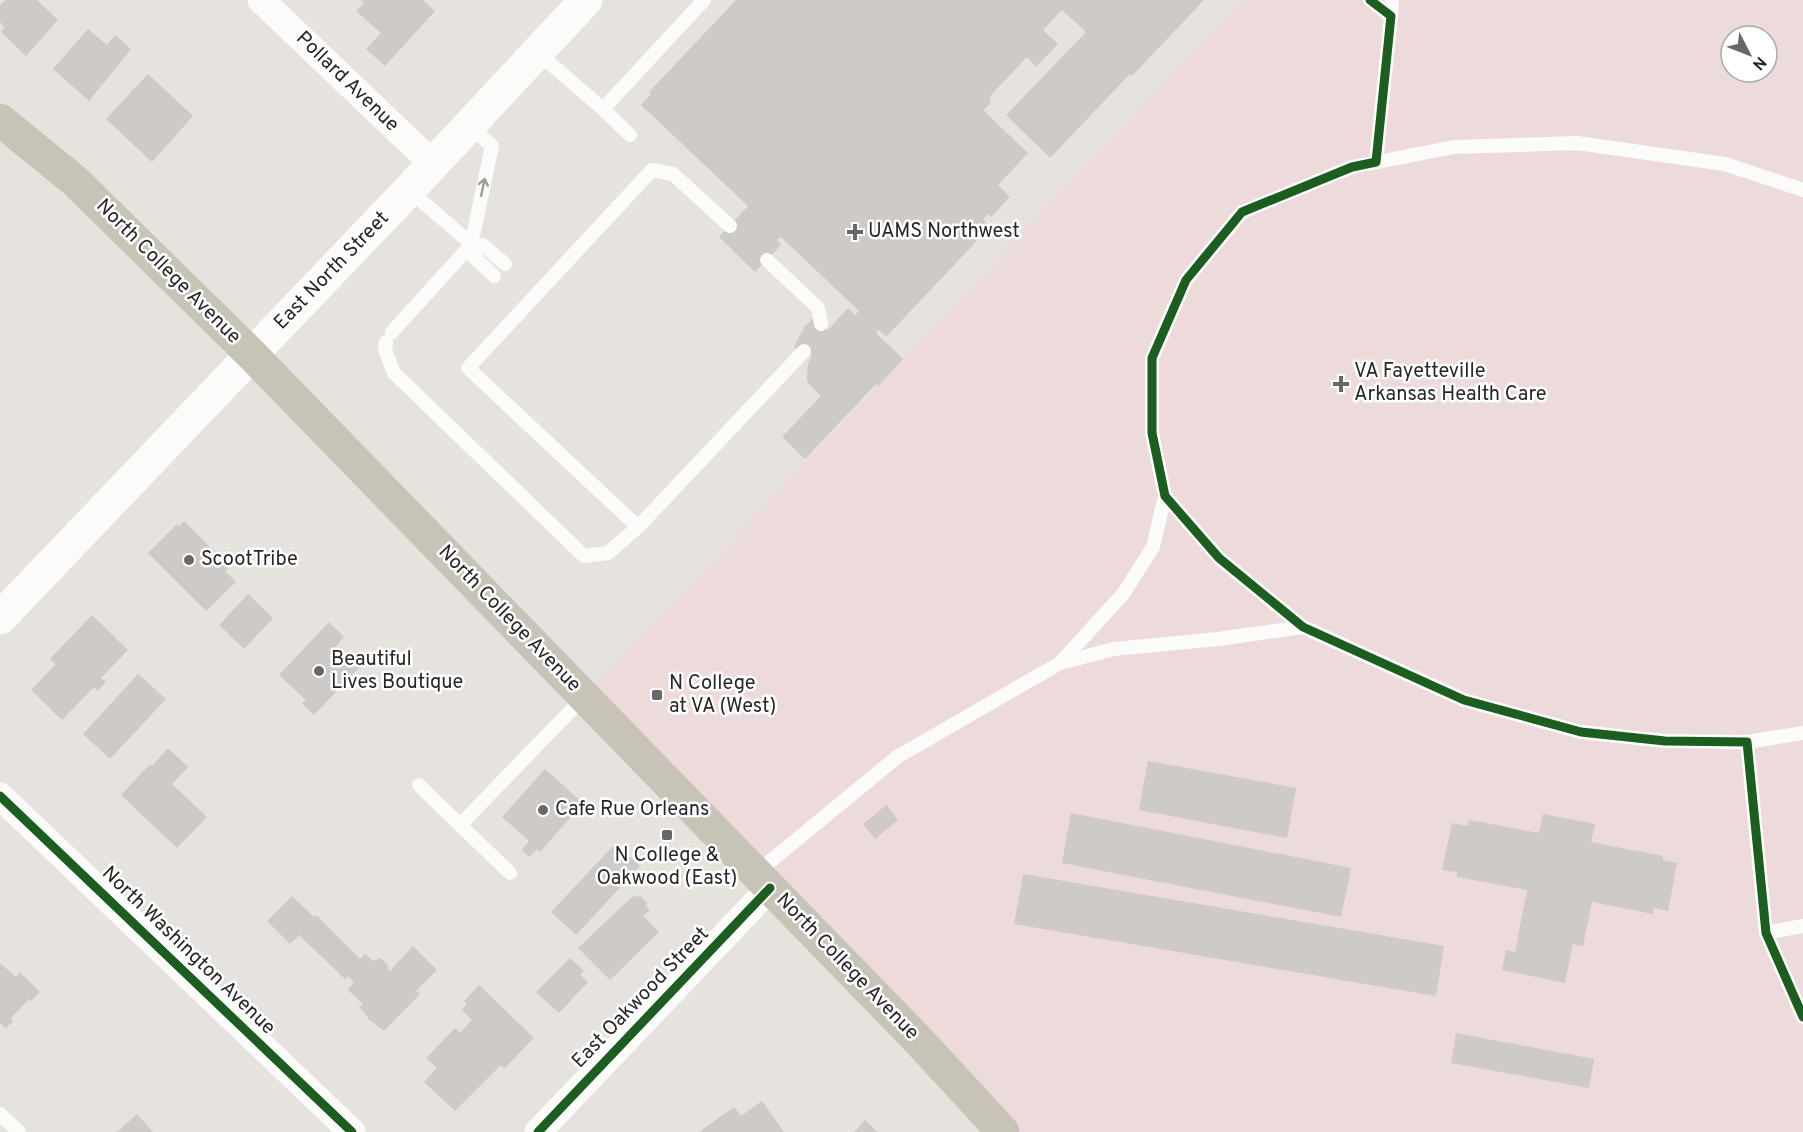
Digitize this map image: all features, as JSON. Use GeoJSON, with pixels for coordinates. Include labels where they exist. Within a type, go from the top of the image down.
{"type":"FeatureCollection","features":[{"type":"Feature","properties":{"kind":"main road","name":"East North Street"},"geometry":{"type":"LineString","coordinates":[[0,618],[409,190],[586,0]]}},
{"type":"Feature","properties":{"kind":"main road","name":"North College Avenue"},"geometry":{"type":"LineString","coordinates":[[0,120],[75,181],[252,355],[919,1041],[1004,1132]]}},
{"type":"Feature","properties":{"kind":"street","name":"Pollard Avenue"},"geometry":{"type":"LineString","coordinates":[[261,0],[432,163]]}},
{"type":"Feature","properties":{"kind":"street","name":"North Washington Avenue"},"geometry":{"type":"LineString","coordinates":[[0,796],[352,1132]]}},
{"type":"Feature","properties":{"kind":"street","name":"East Oakwood Street"},"geometry":{"type":"LineString","coordinates":[[538,1132],[763,880]]}},
{"type":"Feature","properties":{"kind":"lane"},"geometry":{"type":"LineString","coordinates":[[603,109],[704,0]]}},
{"type":"Feature","properties":{"kind":"lane"},"geometry":{"type":"LineString","coordinates":[[1370,0],[1391,16]]}},
{"type":"Feature","properties":{"kind":"lane"},"geometry":{"type":"LineString","coordinates":[[1376,162],[1392,0]]}},
{"type":"Feature","properties":{"kind":"lane"},"geometry":{"type":"LineString","coordinates":[[537,52],[630,135]]}},
{"type":"Feature","properties":{"kind":"lane"},"geometry":{"type":"LineString","coordinates":[[469,124],[492,146],[474,257],[494,276]]}},
{"type":"Feature","properties":{"kind":"lane"},"geometry":{"type":"LineString","coordinates":[[1060,663],[1123,594],[1153,547],[1165,496],[1152,433],[1152,358],[1186,280],[1242,212],[1352,167],[1454,147],[1577,143],[1725,164],[1803,190]]}},
{"type":"Feature","properties":{"kind":"lane"},"geometry":{"type":"LineString","coordinates":[[639,527],[468,368],[652,170],[673,174],[730,226]]}},
{"type":"Feature","properties":{"kind":"lane"},"geometry":{"type":"LineString","coordinates":[[409,190],[474,246]]}},
{"type":"Feature","properties":{"kind":"lane"},"geometry":{"type":"LineString","coordinates":[[505,264],[483,245],[474,246],[389,337],[385,350],[394,373],[584,556],[608,553],[639,527],[804,351]]}},
{"type":"Feature","properties":{"kind":"lane"},"geometry":{"type":"LineString","coordinates":[[767,260],[818,308],[821,324]]}},
{"type":"Feature","properties":{"kind":"lane"},"geometry":{"type":"LineString","coordinates":[[1165,496],[1219,558],[1303,627],[1464,700],[1581,732],[1665,741],[1747,742],[1803,733]]}},
{"type":"Feature","properties":{"kind":"lane"},"geometry":{"type":"LineString","coordinates":[[763,880],[897,757],[1060,663],[1114,649],[1218,639],[1303,627]]}},
{"type":"Feature","properties":{"kind":"lane"},"geometry":{"type":"LineString","coordinates":[[460,825],[584,697]]}},
{"type":"Feature","properties":{"kind":"lane"},"geometry":{"type":"LineString","coordinates":[[1747,742],[1766,933],[1803,1017]]}},
{"type":"Feature","properties":{"kind":"lane"},"geometry":{"type":"LineString","coordinates":[[419,784],[510,873]]}},
{"type":"Feature","properties":{"kind":"lane"},"geometry":{"type":"LineString","coordinates":[[1766,933],[1803,926]]}},
{"type":"Feature","properties":{"kind":"lane"},"geometry":{"type":"LineString","coordinates":[[0,1114],[19,1132]]}},
{"type":"Feature","properties":{"kind":"shaded area","name":"VA Fayetteville Arkansas Health Care"},"geometry":{"type":"Polygon","coordinates":[[[1242,0],[1803,0],[1803,1132],[1003,1132],[584,697],[1242,0]]]}},
{"type":"Feature","properties":{"kind":"building"},"geometry":{"type":"Polygon","coordinates":[[[5,0],[37,0],[58,20],[26,56],[1,32],[5,27],[0,22],[0,5],[5,0]]]}},
{"type":"Feature","properties":{"kind":"building"},"geometry":{"type":"Polygon","coordinates":[[[361,0],[423,0],[435,11],[385,66],[366,49],[381,33],[356,11],[364,3],[361,0]]]}},
{"type":"Feature","properties":{"kind":"building","name":"UAMS Northwest"},"geometry":{"type":"Polygon","coordinates":[[[736,0],[1204,0],[1050,158],[1006,115],[1086,32],[1062,10],[1043,30],[1058,44],[1036,67],[1027,57],[991,95],[990,104],[983,110],[1028,153],[998,185],[1010,197],[991,217],[989,214],[983,219],[990,227],[886,337],[879,330],[876,333],[903,359],[805,459],[782,437],[821,396],[807,379],[808,364],[812,355],[794,347],[804,327],[814,317],[828,330],[848,308],[855,315],[859,311],[781,237],[777,240],[781,245],[755,272],[719,237],[748,206],[641,105],[651,94],[649,92],[736,0]]]}},
{"type":"Feature","properties":{"kind":"building"},"geometry":{"type":"Polygon","coordinates":[[[88,29],[107,45],[115,35],[131,49],[89,101],[53,69],[88,29]]]}},
{"type":"Feature","properties":{"kind":"building"},"geometry":{"type":"Polygon","coordinates":[[[148,74],[193,116],[152,162],[106,119],[148,74]]]}},
{"type":"Feature","properties":{"kind":"building","name":"ScootTribe"},"geometry":{"type":"Polygon","coordinates":[[[184,521],[230,567],[225,571],[236,582],[206,611],[148,553],[177,524],[179,526],[184,521]]]}},
{"type":"Feature","properties":{"kind":"building"},"geometry":{"type":"Polygon","coordinates":[[[248,594],[273,618],[244,649],[219,625],[248,594]]]}},
{"type":"Feature","properties":{"kind":"building"},"geometry":{"type":"Polygon","coordinates":[[[92,615],[128,650],[101,678],[106,682],[98,691],[94,687],[62,720],[31,690],[56,664],[50,659],[92,615]]]}},
{"type":"Feature","properties":{"kind":"building","name":"Beautiful Lives Boutique"},"geometry":{"type":"Polygon","coordinates":[[[329,622],[344,637],[336,646],[359,668],[314,715],[302,703],[306,700],[279,675],[329,622]]]}},
{"type":"Feature","properties":{"kind":"building"},"geometry":{"type":"Polygon","coordinates":[[[138,674],[166,699],[110,759],[83,734],[138,674]]]}},
{"type":"Feature","properties":{"kind":"building"},"geometry":{"type":"Polygon","coordinates":[[[168,748],[188,767],[172,784],[207,817],[177,848],[121,795],[168,748]]]}},
{"type":"Feature","properties":{"kind":"building"},"geometry":{"type":"Polygon","coordinates":[[[1148,761],[1296,788],[1287,838],[1139,810],[1148,761]]]}},
{"type":"Feature","properties":{"kind":"building","name":"Cafe Rue Orleans"},"geometry":{"type":"Polygon","coordinates":[[[545,769],[583,803],[540,852],[537,849],[529,857],[522,850],[529,841],[502,817],[545,769]]]}},
{"type":"Feature","properties":{"kind":"building"},"geometry":{"type":"Polygon","coordinates":[[[886,805],[898,820],[875,839],[863,824],[886,805]]]}},
{"type":"Feature","properties":{"kind":"building"},"geometry":{"type":"Polygon","coordinates":[[[1071,813],[1351,868],[1341,917],[1062,863],[1071,813]]]}},
{"type":"Feature","properties":{"kind":"building"},"geometry":{"type":"Polygon","coordinates":[[[1543,814],[1595,824],[1591,842],[1663,856],[1663,860],[1677,863],[1668,911],[1654,908],[1653,914],[1592,902],[1583,946],[1573,944],[1565,983],[1502,970],[1506,950],[1515,952],[1527,890],[1457,877],[1457,872],[1442,870],[1452,823],[1468,826],[1469,820],[1539,833],[1543,814]]]}},
{"type":"Feature","properties":{"kind":"building"},"geometry":{"type":"Polygon","coordinates":[[[616,843],[640,866],[576,935],[551,912],[616,843]]]}},
{"type":"Feature","properties":{"kind":"building"},"geometry":{"type":"Polygon","coordinates":[[[1023,874],[1444,946],[1436,996],[1014,924],[1023,874]]]}},
{"type":"Feature","properties":{"kind":"building"},"geometry":{"type":"Polygon","coordinates":[[[634,895],[640,896],[647,902],[646,906],[650,910],[643,916],[659,932],[610,980],[578,948],[634,895]]]}},
{"type":"Feature","properties":{"kind":"building"},"geometry":{"type":"Polygon","coordinates":[[[292,896],[314,917],[316,915],[360,959],[365,954],[373,961],[380,958],[389,966],[387,968],[390,971],[413,946],[437,970],[416,991],[420,994],[384,1031],[367,1018],[359,1007],[363,1004],[348,990],[354,982],[348,976],[345,979],[299,935],[290,944],[267,921],[292,896]]]}},
{"type":"Feature","properties":{"kind":"building"},"geometry":{"type":"Polygon","coordinates":[[[570,958],[584,971],[580,975],[588,982],[559,1013],[536,992],[570,958]]]}},
{"type":"Feature","properties":{"kind":"building"},"geometry":{"type":"Polygon","coordinates":[[[0,963],[16,977],[20,972],[40,992],[31,1001],[29,999],[11,1018],[13,1021],[6,1028],[0,1023],[0,963]]]}},
{"type":"Feature","properties":{"kind":"building"},"geometry":{"type":"Polygon","coordinates":[[[479,985],[534,1038],[504,1069],[501,1065],[455,1111],[424,1082],[437,1068],[426,1058],[455,1028],[460,1033],[472,1020],[462,1010],[467,1004],[464,1001],[479,985]]]}},
{"type":"Feature","properties":{"kind":"building"},"geometry":{"type":"Polygon","coordinates":[[[1456,1033],[1594,1059],[1589,1088],[1451,1063],[1456,1033]]]}},
{"type":"Feature","properties":{"kind":"building"},"geometry":{"type":"Polygon","coordinates":[[[762,1101],[784,1132],[699,1132],[734,1107],[741,1116],[762,1101]]]}},
{"type":"Feature","properties":{"kind":"building"},"geometry":{"type":"Polygon","coordinates":[[[137,1114],[153,1132],[117,1132],[137,1114]]]}},
{"type":"Feature","properties":{"kind":"building"},"geometry":{"type":"Polygon","coordinates":[[[865,1120],[878,1132],[854,1132],[865,1120]]]}},
{"type":"Feature","properties":{"kind":"cycle path"},"geometry":{"type":"LineString","coordinates":[[1370,0],[1391,16],[1376,162],[1352,167],[1242,212],[1186,280],[1152,358],[1152,433],[1165,496],[1219,558],[1303,627],[1464,700],[1581,732],[1665,741],[1747,742],[1766,933],[1803,1017]]}},
{"type":"Feature","properties":{"kind":"cycle path"},"geometry":{"type":"LineString","coordinates":[[0,796],[352,1132]]}},
{"type":"Feature","properties":{"kind":"cycle path"},"geometry":{"type":"LineString","coordinates":[[538,1132],[770,888]]}},
{"type":"Feature","properties":{"kind":"place","name":"UAMS Northwest"},"geometry":{"type":"Point","coordinates":[855,232]}},
{"type":"Feature","properties":{"kind":"place","name":"VA Fayetteville Arkansas Health Care"},"geometry":{"type":"Point","coordinates":[1341,384]}},
{"type":"Feature","properties":{"kind":"place","name":"ScootTribe"},"geometry":{"type":"Point","coordinates":[189,560]}},
{"type":"Feature","properties":{"kind":"place","name":"Beautiful Lives Boutique"},"geometry":{"type":"Point","coordinates":[319,671]}},
{"type":"Feature","properties":{"kind":"place","name":"N College at VA (West)"},"geometry":{"type":"Point","coordinates":[657,695]}},
{"type":"Feature","properties":{"kind":"place","name":"Cafe Rue Orleans"},"geometry":{"type":"Point","coordinates":[543,810]}},
{"type":"Feature","properties":{"kind":"place","name":"N College & Oakwood (East)"},"geometry":{"type":"Point","coordinates":[667,835]}}]}
